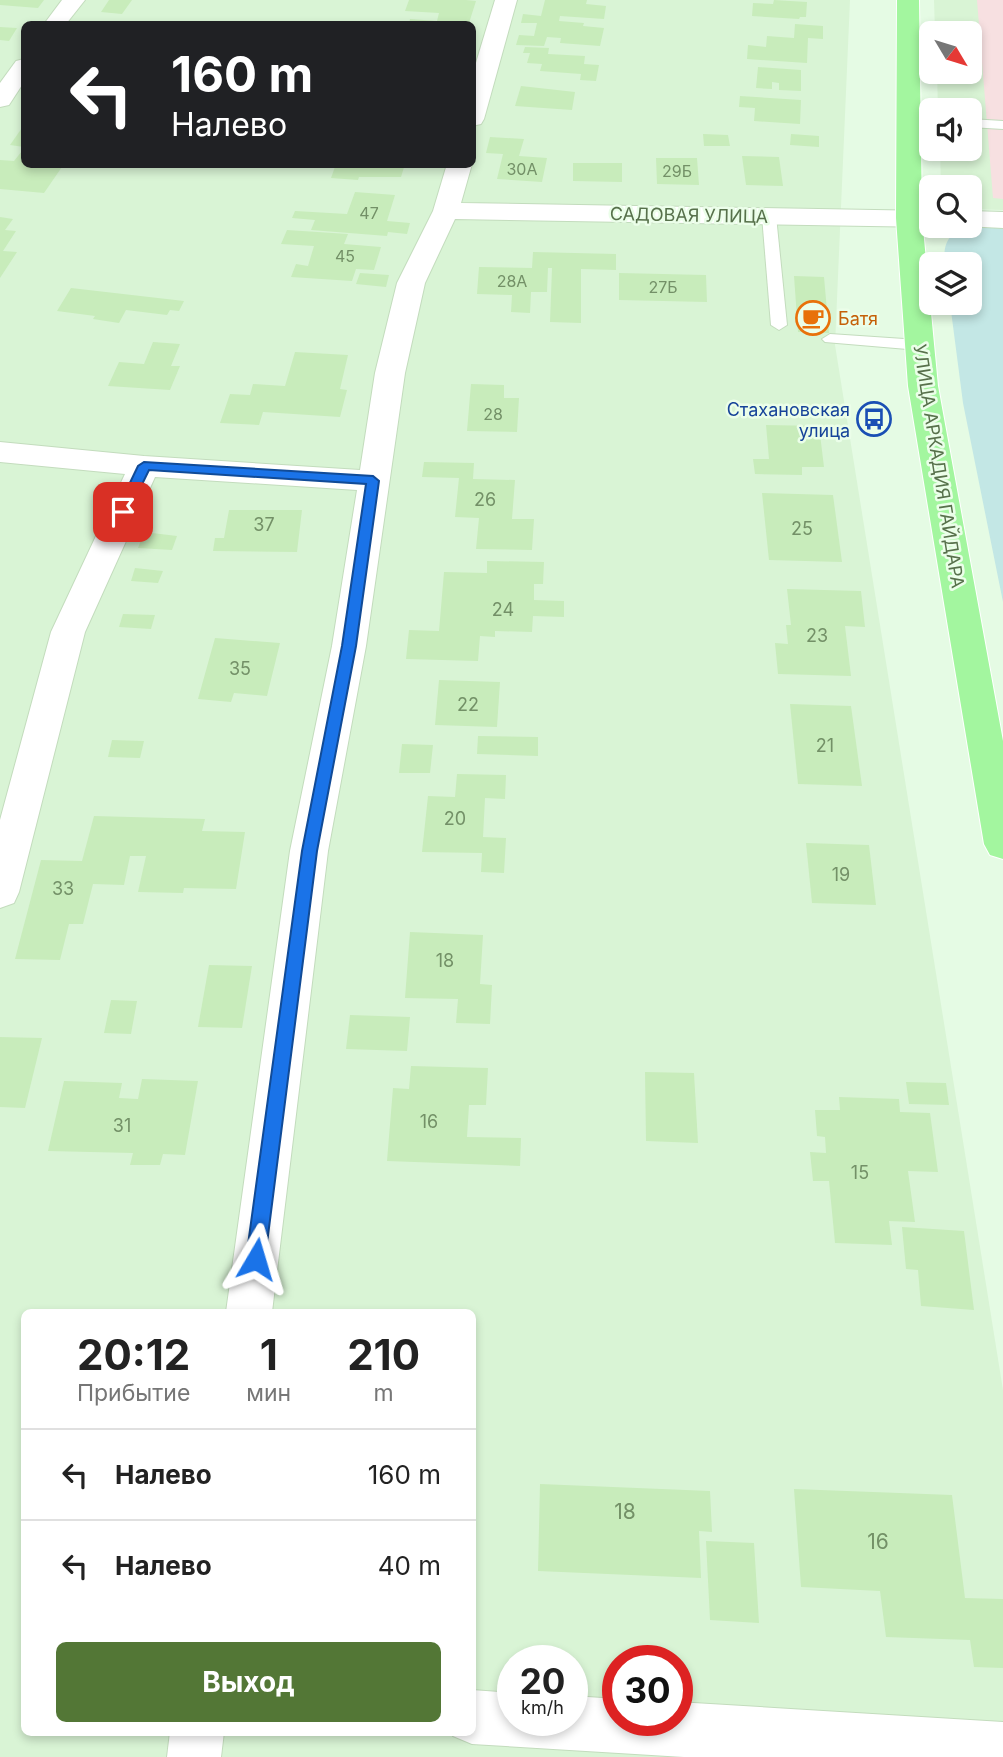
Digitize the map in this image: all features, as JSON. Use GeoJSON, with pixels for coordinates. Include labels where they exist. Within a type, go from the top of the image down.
{"type":"FeatureCollection","features":[{"type":"Feature","properties":{"kind":"main road","name":"УЛИЦА АРКАДИЯ ГАЙДАРА"},"geometry":{"type":"LineString","coordinates":[[908,0],[919,100]]}},
{"type":"Feature","properties":{"kind":"main road","name":"УЛИЦА АРКАДИЯ ГАЙДАРА"},"geometry":{"type":"LineString","coordinates":[[920,238],[919,345],[928,421],[1003,844]]}},
{"type":"Feature","properties":{"kind":"street"},"geometry":{"type":"LineString","coordinates":[[57,21],[74,0]]}},
{"type":"Feature","properties":{"kind":"street"},"geometry":{"type":"LineString","coordinates":[[476,105],[506,0]]}},
{"type":"Feature","properties":{"kind":"street"},"geometry":{"type":"LineString","coordinates":[[0,100],[21,70]]}},
{"type":"Feature","properties":{"kind":"street"},"geometry":{"type":"LineString","coordinates":[[249,1309],[309,851],[349,646],[390,373],[411,283],[446,211],[459,168]]}},
{"type":"Feature","properties":{"kind":"street","name":"САДОВАЯ УЛИЦА"},"geometry":{"type":"LineString","coordinates":[[446,211],[919,219]]}},
{"type":"Feature","properties":{"kind":"street"},"geometry":{"type":"LineString","coordinates":[[982,219],[1003,220]]}},
{"type":"Feature","properties":{"kind":"street"},"geometry":{"type":"LineString","coordinates":[[0,452],[144,466],[373,481]]}},
{"type":"Feature","properties":{"kind":"street"},"geometry":{"type":"LineString","coordinates":[[0,892],[68,632],[144,466]]}},
{"type":"Feature","properties":{"kind":"street"},"geometry":{"type":"LineString","coordinates":[[476,1717],[497,1719]]}},
{"type":"Feature","properties":{"kind":"street"},"geometry":{"type":"LineString","coordinates":[[588,1724],[1003,1749]]}},
{"type":"Feature","properties":{"kind":"street"},"geometry":{"type":"LineString","coordinates":[[194,1757],[197,1736]]}},
{"type":"Feature","properties":{"kind":"lane"},"geometry":{"type":"LineString","coordinates":[[982,124],[1003,125]]}},
{"type":"Feature","properties":{"kind":"lane"},"geometry":{"type":"LineString","coordinates":[[769,216],[779,325]]}},
{"type":"Feature","properties":{"kind":"lane"},"geometry":{"type":"LineString","coordinates":[[830,339],[919,345]]}},
{"type":"Feature","properties":{"kind":"shaded area"},"geometry":{"type":"Polygon","coordinates":[[[0,0],[850,0],[835,345],[1003,1390],[1003,1757],[0,1757],[0,0]]]}},
{"type":"Feature","properties":{"kind":"shaded area"},"geometry":{"type":"Polygon","coordinates":[[[934,0],[1003,0],[1003,210],[982,209],[982,175],[941,175],[940,161],[982,161],[982,98],[938,98],[937,84],[982,84],[982,21],[935,21],[934,0]]]}},
{"type":"Feature","properties":{"kind":"shaded area"},"geometry":{"type":"Polygon","coordinates":[[[977,0],[1003,0],[1003,199],[993,198],[982,62],[982,21],[979,21],[977,0]]]}},
{"type":"Feature","properties":{"kind":"shaded area"},"geometry":{"type":"Polygon","coordinates":[[[982,226],[1003,226],[1003,602],[963,403],[952,315],[982,315],[982,252],[945,252],[950,238],[982,238],[982,226]]]}},
{"type":"Feature","properties":{"kind":"building"},"geometry":{"type":"Polygon","coordinates":[[[0,0],[44,0],[38,8],[0,5],[0,0]]]}},
{"type":"Feature","properties":{"kind":"building"},"geometry":{"type":"Polygon","coordinates":[[[109,0],[132,0],[122,14],[101,12],[109,0]]]}},
{"type":"Feature","properties":{"kind":"building"},"geometry":{"type":"Polygon","coordinates":[[[409,0],[476,1],[470,21],[437,21],[439,13],[405,11],[409,0]]]}},
{"type":"Feature","properties":{"kind":"building"},"geometry":{"type":"Polygon","coordinates":[[[545,0],[587,0],[586,4],[606,6],[604,19],[560,16],[559,21],[604,28],[600,46],[560,43],[561,38],[547,37],[544,46],[516,45],[519,35],[534,36],[537,23],[521,23],[523,14],[541,16],[545,0]]]}},
{"type":"Feature","properties":{"kind":"building"},"geometry":{"type":"Polygon","coordinates":[[[774,0],[807,2],[806,17],[799,19],[752,16],[753,3],[773,4],[774,0]]]}},
{"type":"Feature","properties":{"kind":"building"},"geometry":{"type":"Polygon","coordinates":[[[795,24],[823,26],[823,39],[808,38],[807,63],[747,59],[748,45],[766,47],[767,36],[794,38],[795,24]]]}},
{"type":"Feature","properties":{"kind":"building"},"geometry":{"type":"Polygon","coordinates":[[[0,27],[17,28],[9,41],[0,40],[0,27]]]}},
{"type":"Feature","properties":{"kind":"building"},"geometry":{"type":"Polygon","coordinates":[[[525,47],[549,48],[548,54],[585,56],[584,64],[599,65],[596,81],[580,80],[581,74],[540,71],[542,64],[527,63],[530,53],[523,53],[525,47]]]}},
{"type":"Feature","properties":{"kind":"building"},"geometry":{"type":"Polygon","coordinates":[[[758,67],[801,70],[801,91],[779,90],[779,83],[772,82],[772,89],[756,88],[758,67]]]}},
{"type":"Feature","properties":{"kind":"building"},"geometry":{"type":"Polygon","coordinates":[[[521,86],[575,92],[572,110],[515,106],[521,86]]]}},
{"type":"Feature","properties":{"kind":"building"},"geometry":{"type":"Polygon","coordinates":[[[740,96],[801,100],[800,124],[754,121],[755,108],[739,107],[740,96]]]}},
{"type":"Feature","properties":{"kind":"building"},"geometry":{"type":"Polygon","coordinates":[[[21,129],[21,147],[10,145],[21,129]]]}},
{"type":"Feature","properties":{"kind":"building"},"geometry":{"type":"Polygon","coordinates":[[[703,134],[728,135],[730,146],[704,146],[703,134]]]}},
{"type":"Feature","properties":{"kind":"building"},"geometry":{"type":"Polygon","coordinates":[[[791,134],[819,136],[819,147],[790,145],[791,134]]]}},
{"type":"Feature","properties":{"kind":"building"},"geometry":{"type":"Polygon","coordinates":[[[490,137],[524,139],[519,156],[547,158],[542,182],[497,179],[503,154],[486,153],[490,137]]]}},
{"type":"Feature","properties":{"kind":"building"},"geometry":{"type":"Polygon","coordinates":[[[21,152],[21,168],[61,168],[44,193],[0,189],[0,160],[14,161],[21,152]]]}},
{"type":"Feature","properties":{"kind":"building"},"geometry":{"type":"Polygon","coordinates":[[[742,156],[779,157],[783,186],[746,185],[742,156]]]}},
{"type":"Feature","properties":{"kind":"building"},"geometry":{"type":"Polygon","coordinates":[[[656,158],[697,158],[699,185],[657,184],[656,158]]]}},
{"type":"Feature","properties":{"kind":"building"},"geometry":{"type":"Polygon","coordinates":[[[573,163],[622,163],[622,182],[573,181],[573,163]]]}},
{"type":"Feature","properties":{"kind":"building"},"geometry":{"type":"Polygon","coordinates":[[[335,168],[404,168],[401,177],[359,177],[358,180],[331,178],[335,168]]]}},
{"type":"Feature","properties":{"kind":"building"},"geometry":{"type":"Polygon","coordinates":[[[355,192],[395,195],[387,221],[410,223],[407,234],[388,232],[387,236],[311,230],[315,220],[292,218],[295,211],[347,214],[355,192]]]}},
{"type":"Feature","properties":{"kind":"building"},"geometry":{"type":"Polygon","coordinates":[[[0,217],[13,219],[5,230],[16,231],[3,251],[17,252],[0,278],[0,217]]]}},
{"type":"Feature","properties":{"kind":"building"},"geometry":{"type":"Polygon","coordinates":[[[287,230],[348,234],[344,244],[381,247],[374,270],[356,269],[352,281],[291,277],[296,264],[308,266],[314,246],[281,244],[287,230]]]}},
{"type":"Feature","properties":{"kind":"building"},"geometry":{"type":"Polygon","coordinates":[[[533,252],[616,254],[616,270],[581,269],[581,323],[550,322],[552,268],[548,268],[547,292],[531,292],[530,313],[511,312],[512,295],[477,294],[479,267],[532,268],[533,252]]]}},
{"type":"Feature","properties":{"kind":"building"},"geometry":{"type":"Polygon","coordinates":[[[360,273],[389,275],[386,287],[356,284],[360,273]]]}},
{"type":"Feature","properties":{"kind":"building"},"geometry":{"type":"Polygon","coordinates":[[[619,273],[706,275],[707,302],[619,300],[619,273]]]}},
{"type":"Feature","properties":{"kind":"building","name":"Батя"},"geometry":{"type":"Polygon","coordinates":[[[794,276],[824,277],[829,333],[798,332],[794,276]]]}},
{"type":"Feature","properties":{"kind":"building"},"geometry":{"type":"Polygon","coordinates":[[[71,288],[184,301],[179,311],[170,310],[167,315],[126,310],[119,323],[93,319],[95,316],[57,311],[71,288]]]}},
{"type":"Feature","properties":{"kind":"building"},"geometry":{"type":"Polygon","coordinates":[[[153,342],[180,344],[171,366],[180,366],[170,390],[108,386],[119,362],[144,364],[153,342]]]}},
{"type":"Feature","properties":{"kind":"building"},"geometry":{"type":"Polygon","coordinates":[[[295,352],[348,355],[340,389],[347,390],[340,417],[263,412],[259,425],[220,423],[230,394],[250,395],[253,384],[285,386],[295,352]]]}},
{"type":"Feature","properties":{"kind":"building"},"geometry":{"type":"Polygon","coordinates":[[[471,384],[504,385],[504,398],[519,398],[517,432],[467,431],[471,384]]]}},
{"type":"Feature","properties":{"kind":"building"},"geometry":{"type":"Polygon","coordinates":[[[766,425],[819,426],[824,467],[802,467],[802,475],[755,474],[753,459],[769,459],[766,425]]]}},
{"type":"Feature","properties":{"kind":"building"},"geometry":{"type":"Polygon","coordinates":[[[424,462],[474,463],[473,479],[515,480],[512,519],[534,519],[532,550],[476,549],[479,518],[455,517],[459,478],[422,477],[424,462]]]}},
{"type":"Feature","properties":{"kind":"building"},"geometry":{"type":"Polygon","coordinates":[[[762,493],[833,495],[842,562],[769,560],[762,493]]]}},
{"type":"Feature","properties":{"kind":"building"},"geometry":{"type":"Polygon","coordinates":[[[229,510],[302,510],[297,552],[213,551],[215,538],[224,538],[229,510]]]}},
{"type":"Feature","properties":{"kind":"building"},"geometry":{"type":"Polygon","coordinates":[[[144,532],[177,536],[172,550],[138,548],[144,532]]]}},
{"type":"Feature","properties":{"kind":"building"},"geometry":{"type":"Polygon","coordinates":[[[487,561],[544,562],[543,584],[534,584],[534,600],[564,601],[564,617],[533,616],[532,632],[495,631],[495,637],[480,636],[478,661],[406,659],[409,630],[439,631],[444,572],[487,573],[487,561]]]}},
{"type":"Feature","properties":{"kind":"building"},"geometry":{"type":"Polygon","coordinates":[[[135,568],[163,571],[158,583],[131,581],[135,568]]]}},
{"type":"Feature","properties":{"kind":"building"},"geometry":{"type":"Polygon","coordinates":[[[787,589],[861,591],[865,627],[845,626],[851,676],[778,674],[775,643],[788,644],[786,625],[791,625],[787,589]]]}},
{"type":"Feature","properties":{"kind":"building"},"geometry":{"type":"Polygon","coordinates":[[[123,614],[155,615],[151,629],[119,627],[123,614]]]}},
{"type":"Feature","properties":{"kind":"building"},"geometry":{"type":"Polygon","coordinates":[[[215,638],[280,643],[267,696],[234,693],[231,702],[198,699],[215,638]]]}},
{"type":"Feature","properties":{"kind":"building"},"geometry":{"type":"Polygon","coordinates":[[[439,680],[500,682],[497,727],[435,725],[439,680]]]}},
{"type":"Feature","properties":{"kind":"building"},"geometry":{"type":"Polygon","coordinates":[[[790,704],[851,706],[862,786],[798,784],[790,704]]]}},
{"type":"Feature","properties":{"kind":"building"},"geometry":{"type":"Polygon","coordinates":[[[478,736],[538,737],[538,756],[477,754],[478,736]]]}},
{"type":"Feature","properties":{"kind":"building"},"geometry":{"type":"Polygon","coordinates":[[[112,740],[144,741],[140,758],[108,757],[112,740]]]}},
{"type":"Feature","properties":{"kind":"building"},"geometry":{"type":"Polygon","coordinates":[[[402,744],[433,745],[430,773],[399,773],[402,744]]]}},
{"type":"Feature","properties":{"kind":"building"},"geometry":{"type":"Polygon","coordinates":[[[457,774],[506,775],[505,799],[485,798],[483,837],[506,838],[504,873],[481,872],[482,853],[422,852],[428,796],[455,797],[457,774]]]}},
{"type":"Feature","properties":{"kind":"building"},"geometry":{"type":"Polygon","coordinates":[[[94,816],[205,819],[202,831],[245,832],[236,889],[184,888],[183,893],[138,892],[146,856],[130,856],[124,885],[93,884],[83,924],[69,924],[60,960],[15,959],[41,860],[82,861],[94,816]]]}},
{"type":"Feature","properties":{"kind":"building"},"geometry":{"type":"Polygon","coordinates":[[[806,843],[869,845],[876,905],[812,903],[806,843]]]}},
{"type":"Feature","properties":{"kind":"building"},"geometry":{"type":"Polygon","coordinates":[[[410,932],[483,935],[480,984],[492,985],[490,1024],[456,1023],[458,999],[405,998],[410,932]]]}},
{"type":"Feature","properties":{"kind":"building"},"geometry":{"type":"Polygon","coordinates":[[[209,965],[252,966],[242,1028],[198,1027],[209,965]]]}},
{"type":"Feature","properties":{"kind":"building"},"geometry":{"type":"Polygon","coordinates":[[[111,1000],[137,1001],[131,1034],[104,1033],[111,1000]]]}},
{"type":"Feature","properties":{"kind":"building"},"geometry":{"type":"Polygon","coordinates":[[[350,1015],[410,1017],[407,1051],[346,1049],[350,1015]]]}},
{"type":"Feature","properties":{"kind":"building"},"geometry":{"type":"Polygon","coordinates":[[[0,1037],[42,1038],[25,1108],[0,1107],[0,1037]]]}},
{"type":"Feature","properties":{"kind":"building"},"geometry":{"type":"Polygon","coordinates":[[[411,1066],[488,1068],[486,1105],[469,1105],[467,1137],[521,1138],[520,1166],[387,1161],[393,1088],[409,1089],[411,1066]]]}},
{"type":"Feature","properties":{"kind":"building"},"geometry":{"type":"Polygon","coordinates":[[[645,1072],[694,1073],[698,1143],[646,1141],[645,1072]]]}},
{"type":"Feature","properties":{"kind":"building"},"geometry":{"type":"Polygon","coordinates":[[[142,1079],[198,1081],[185,1155],[163,1154],[160,1165],[130,1165],[133,1153],[48,1151],[64,1081],[122,1083],[119,1098],[138,1099],[142,1079]]]}},
{"type":"Feature","properties":{"kind":"building"},"geometry":{"type":"Polygon","coordinates":[[[906,1082],[946,1083],[949,1105],[909,1104],[906,1082]]]}},
{"type":"Feature","properties":{"kind":"building"},"geometry":{"type":"Polygon","coordinates":[[[839,1097],[899,1099],[900,1112],[930,1113],[938,1172],[908,1171],[915,1222],[889,1221],[892,1245],[835,1243],[829,1181],[813,1181],[810,1152],[826,1153],[825,1137],[817,1136],[815,1110],[840,1110],[839,1097]]]}},
{"type":"Feature","properties":{"kind":"building"},"geometry":{"type":"Polygon","coordinates":[[[902,1227],[964,1231],[974,1310],[921,1306],[918,1270],[906,1269],[902,1227]]]}},
{"type":"Feature","properties":{"kind":"building"},"geometry":{"type":"Polygon","coordinates":[[[540,1484],[710,1491],[712,1532],[699,1531],[701,1578],[538,1571],[540,1484]]]}},
{"type":"Feature","properties":{"kind":"building"},"geometry":{"type":"Polygon","coordinates":[[[794,1489],[952,1495],[965,1598],[1003,1599],[1003,1668],[974,1667],[970,1640],[886,1637],[880,1591],[801,1587],[794,1489]]]}},
{"type":"Feature","properties":{"kind":"building"},"geometry":{"type":"Polygon","coordinates":[[[706,1541],[754,1543],[759,1623],[710,1620],[706,1541]]]}},
{"type":"Feature","properties":{"kind":"place","name":"Батя"},"geometry":{"type":"Point","coordinates":[813,318]}},
{"type":"Feature","properties":{"kind":"place","name":"Стахановская улица"},"geometry":{"type":"Point","coordinates":[874,419]}},
{"type":"Feature","properties":{"kind":"route"},"geometry":{"type":"LineString","coordinates":[[123,512],[144,466],[373,481],[349,646],[309,851],[256,1259]]}}]}
